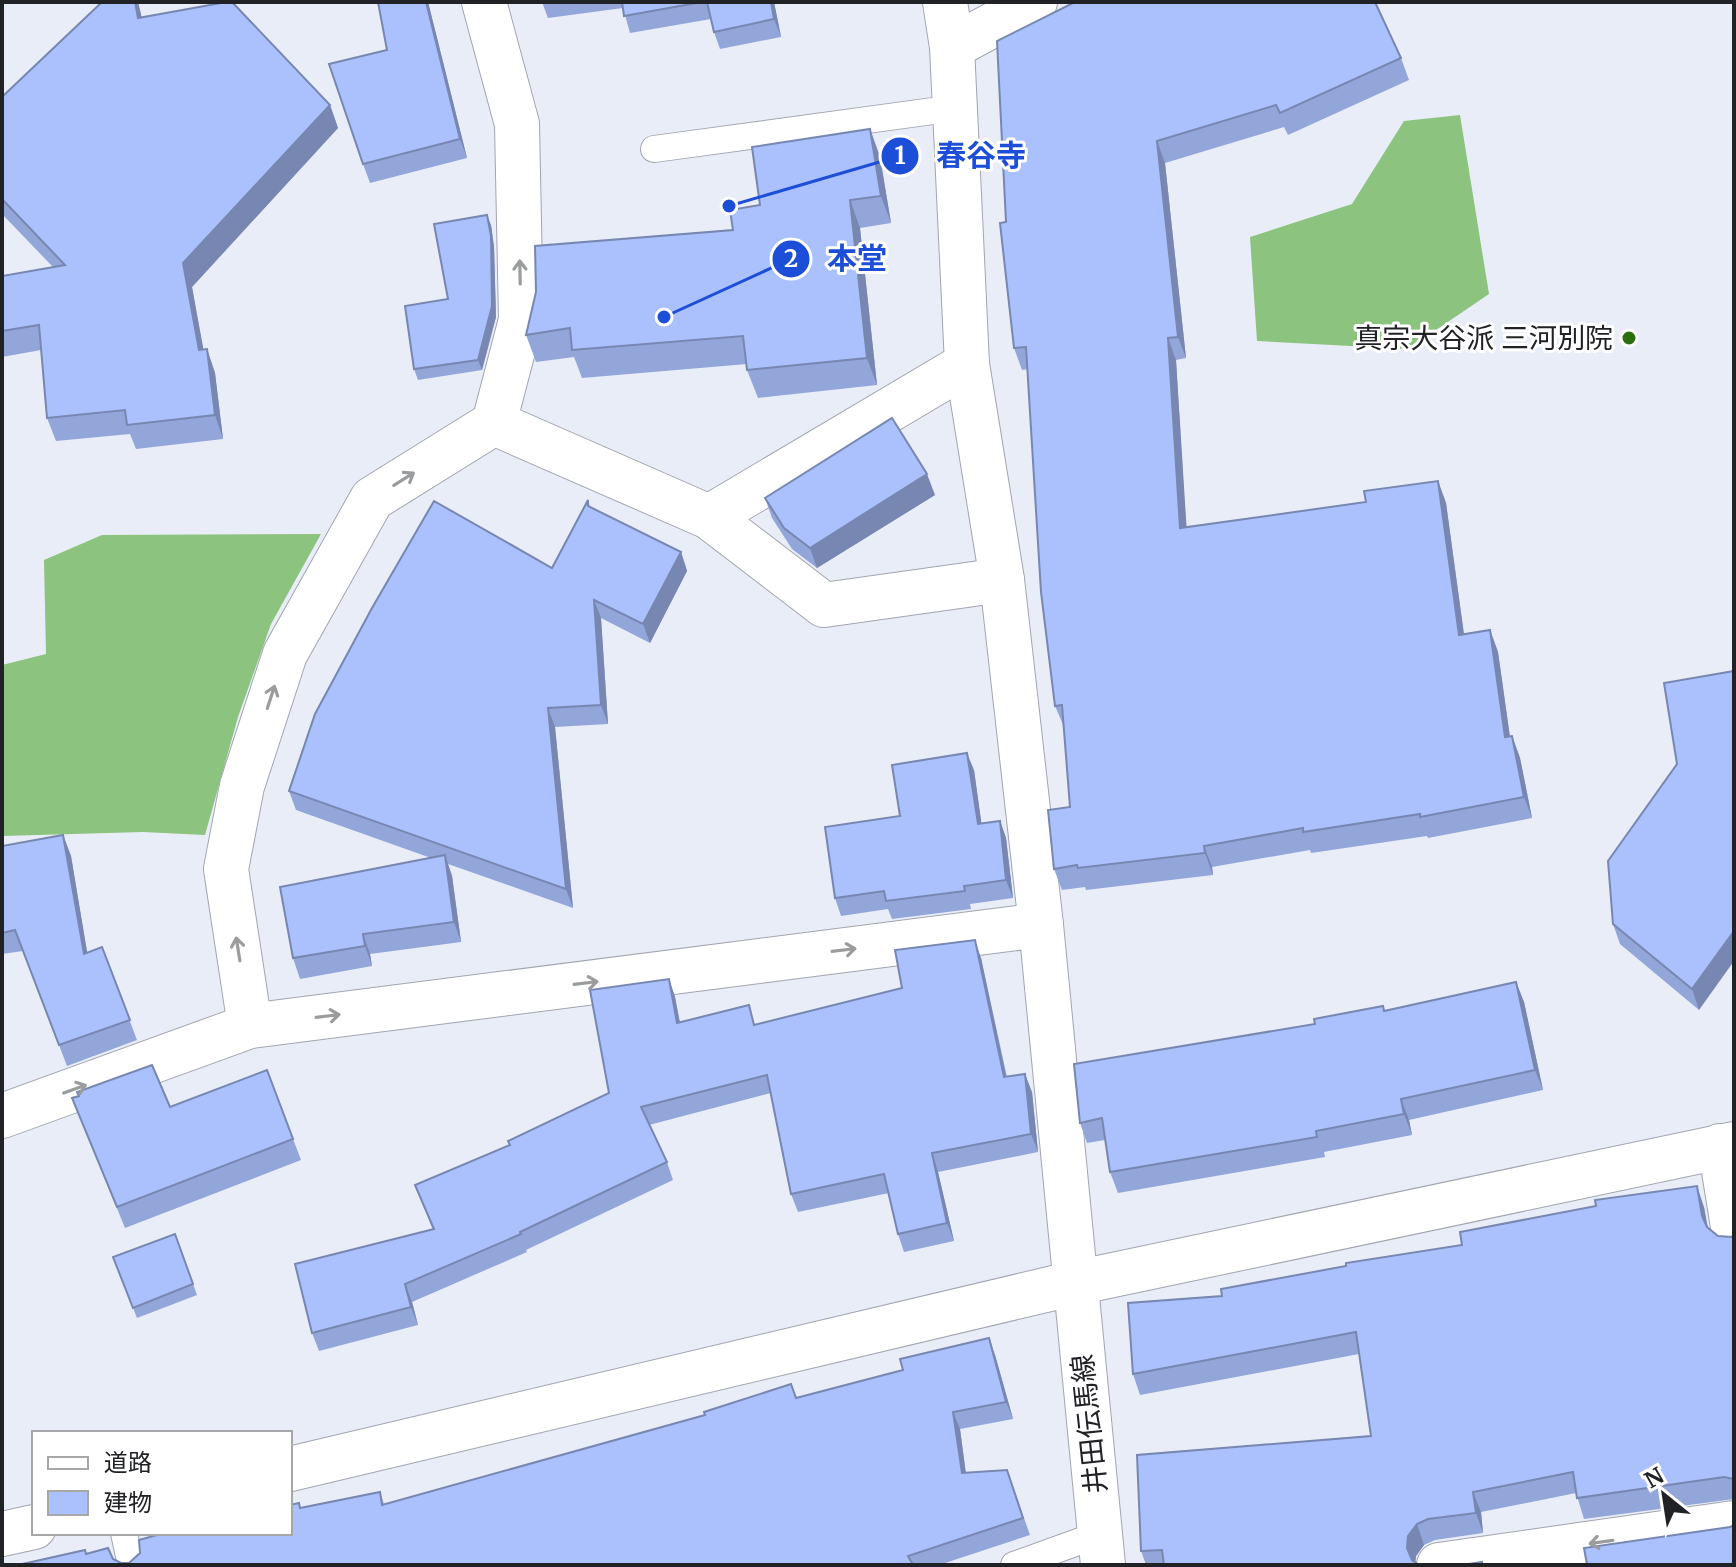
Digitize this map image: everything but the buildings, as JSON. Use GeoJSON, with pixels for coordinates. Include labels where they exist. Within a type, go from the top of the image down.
{"type":"FeatureCollection","features":[{"type":"Feature","properties":{"kind":"street"},"geometry":{"type":"LineString","coordinates":[[250,1026],[226,869],[242,786],[285,654],[372,499],[494,423],[521,320],[517,124],[484,2]]}},
{"type":"Feature","properties":{"kind":"street","name":"井田伝馬線"},"geometry":{"type":"LineString","coordinates":[[945,2],[952,47],[967,364],[1002,580],[1041,925],[1102,1550]]}},
{"type":"Feature","properties":{"kind":"street"},"geometry":{"type":"LineString","coordinates":[[952,47],[1035,2]]}},
{"type":"Feature","properties":{"kind":"street"},"geometry":{"type":"LineString","coordinates":[[709,517],[967,364]]}},
{"type":"Feature","properties":{"kind":"street"},"geometry":{"type":"LineString","coordinates":[[494,423],[709,517],[824,605],[1002,580]]}},
{"type":"Feature","properties":{"kind":"street"},"geometry":{"type":"LineString","coordinates":[[2,1116],[250,1026],[1041,925]]}},
{"type":"Feature","properties":{"kind":"street"},"geometry":{"type":"LineString","coordinates":[[292,1469],[1075,1283],[1727,1145],[1734,1233]]}},
{"type":"Feature","properties":{"kind":"street"},"geometry":{"type":"LineString","coordinates":[[1439,1565],[1734,1523]]}},
{"type":"Feature","properties":{"kind":"street"},"geometry":{"type":"LineString","coordinates":[[2,1534],[32,1527]]}},
{"type":"Feature","properties":{"kind":"lane"},"geometry":{"type":"LineString","coordinates":[[654,149],[955,108]]}},
{"type":"Feature","properties":{"kind":"lane"},"geometry":{"type":"LineString","coordinates":[[124,1535],[131,1565]]}},
{"type":"Feature","properties":{"kind":"lane"},"geometry":{"type":"LineString","coordinates":[[1014,1565],[1102,1550]]}},
{"type":"Feature","properties":{"kind":"green space"},"geometry":{"type":"Polygon","coordinates":[[[1460,115],[1489,294],[1408,349],[1257,341],[1250,237],[1352,204],[1404,121],[1460,115]]]}},
{"type":"Feature","properties":{"kind":"green space"},"geometry":{"type":"Polygon","coordinates":[[[321,534],[271,624],[238,717],[205,835],[143,832],[2,836],[2,665],[46,654],[44,560],[102,535],[321,534]]]}},
{"type":"Feature","properties":{"kind":"place","name":"春谷寺"},"geometry":{"type":"Point","coordinates":[729,206]}},
{"type":"Feature","properties":{"kind":"place","name":"本堂"},"geometry":{"type":"Point","coordinates":[664,317]}},
{"type":"Feature","properties":{"kind":"place","name":"真宗大谷派 三河別院"},"geometry":{"type":"Point","coordinates":[1629,338]}}]}
